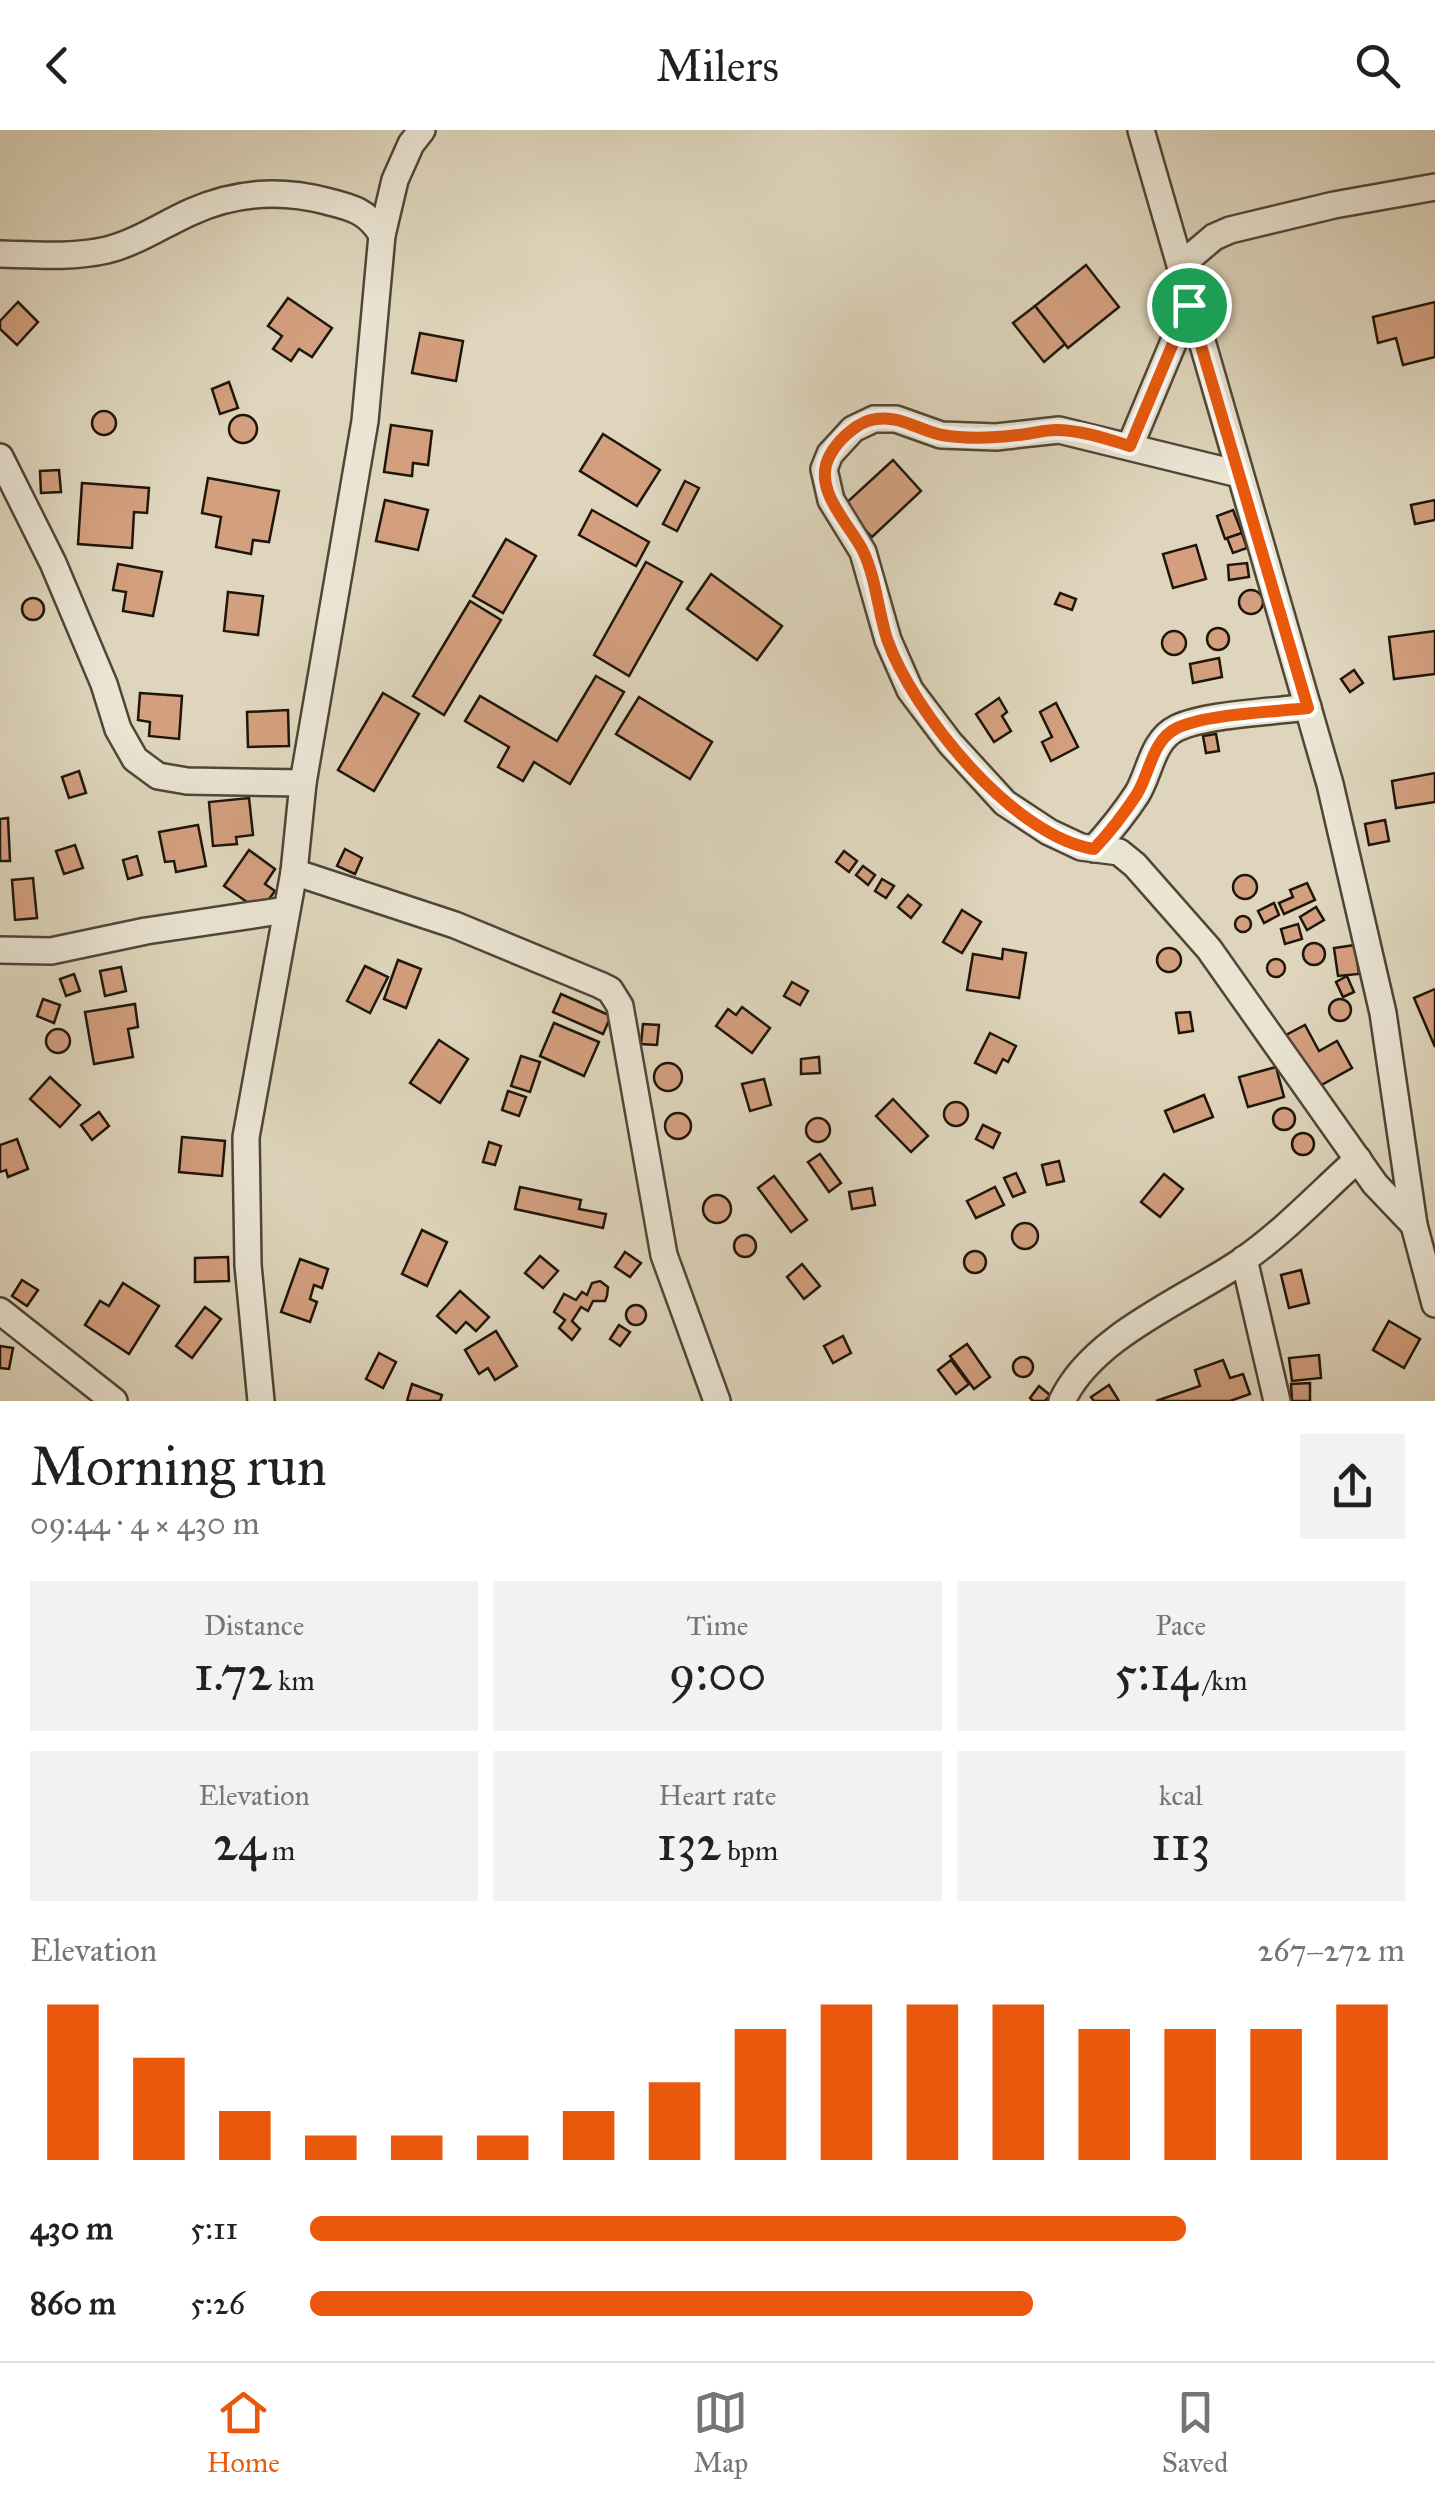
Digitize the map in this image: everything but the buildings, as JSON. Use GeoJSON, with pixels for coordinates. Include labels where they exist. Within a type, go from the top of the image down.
{"type":"FeatureCollection","features":[{"type":"Feature","properties":{"kind":"street"},"geometry":{"type":"LineString","coordinates":[[261,1401],[248,1266],[246,1137],[294,872],[303,782],[365,420],[382,234],[395,180],[411,144],[422,130]]}},
{"type":"Feature","properties":{"kind":"street"},"geometry":{"type":"LineString","coordinates":[[1141,130],[1330,784],[1383,1013],[1414,1225],[1435,1304]]}},
{"type":"Feature","properties":{"kind":"street"},"geometry":{"type":"LineString","coordinates":[[1181,265],[1230,230],[1334,205],[1435,188]]}},
{"type":"Feature","properties":{"kind":"street"},"geometry":{"type":"LineString","coordinates":[[0,254],[59,256],[108,249],[143,238],[191,212],[234,196],[277,192],[356,208],[382,234]]}},
{"type":"Feature","properties":{"kind":"street"},"geometry":{"type":"LineString","coordinates":[[1130,446],[1189,305]]}},
{"type":"Feature","properties":{"kind":"street"},"geometry":{"type":"LineString","coordinates":[[1238,474],[1059,430],[996,438],[941,434],[896,419],[874,419],[853,429],[830,454],[824,469],[832,500],[863,552],[888,640],[910,690],[950,743],[1005,803],[1048,832],[1082,847],[1119,852],[1135,865],[1209,949],[1375,1184],[1414,1225]]}},
{"type":"Feature","properties":{"kind":"street"},"geometry":{"type":"LineString","coordinates":[[0,457],[53,564],[134,759],[158,776],[187,781],[303,782]]}},
{"type":"Feature","properties":{"kind":"street"},"geometry":{"type":"LineString","coordinates":[[1094,849],[1118,823],[1140,789],[1162,742],[1177,728],[1308,708]]}},
{"type":"Feature","properties":{"kind":"street"},"geometry":{"type":"LineString","coordinates":[[294,872],[455,925],[600,984],[615,997],[641,1114],[664,1255],[717,1401]]}},
{"type":"Feature","properties":{"kind":"street"},"geometry":{"type":"LineString","coordinates":[[0,950],[51,951],[146,930],[286,910]]}},
{"type":"Feature","properties":{"kind":"street"},"geometry":{"type":"LineString","coordinates":[[1062,1401],[1070,1384],[1116,1340],[1244,1260],[1358,1159]]}},
{"type":"Feature","properties":{"kind":"street"},"geometry":{"type":"LineString","coordinates":[[1244,1260],[1277,1401]]}},
{"type":"Feature","properties":{"kind":"street"},"geometry":{"type":"LineString","coordinates":[[0,1311],[114,1401]]}},
{"type":"Feature","properties":{"kind":"route"},"geometry":{"type":"LineString","coordinates":[[1189,305],[1308,708],[1177,728],[1155,752],[1140,789],[1118,823],[1094,849],[1082,847],[1048,832],[1005,803],[950,743],[910,690],[888,640],[863,552],[832,500],[824,469],[830,454],[853,429],[874,419],[896,419],[941,434],[996,438],[1059,430],[1130,446],[1189,305]]}}]}
